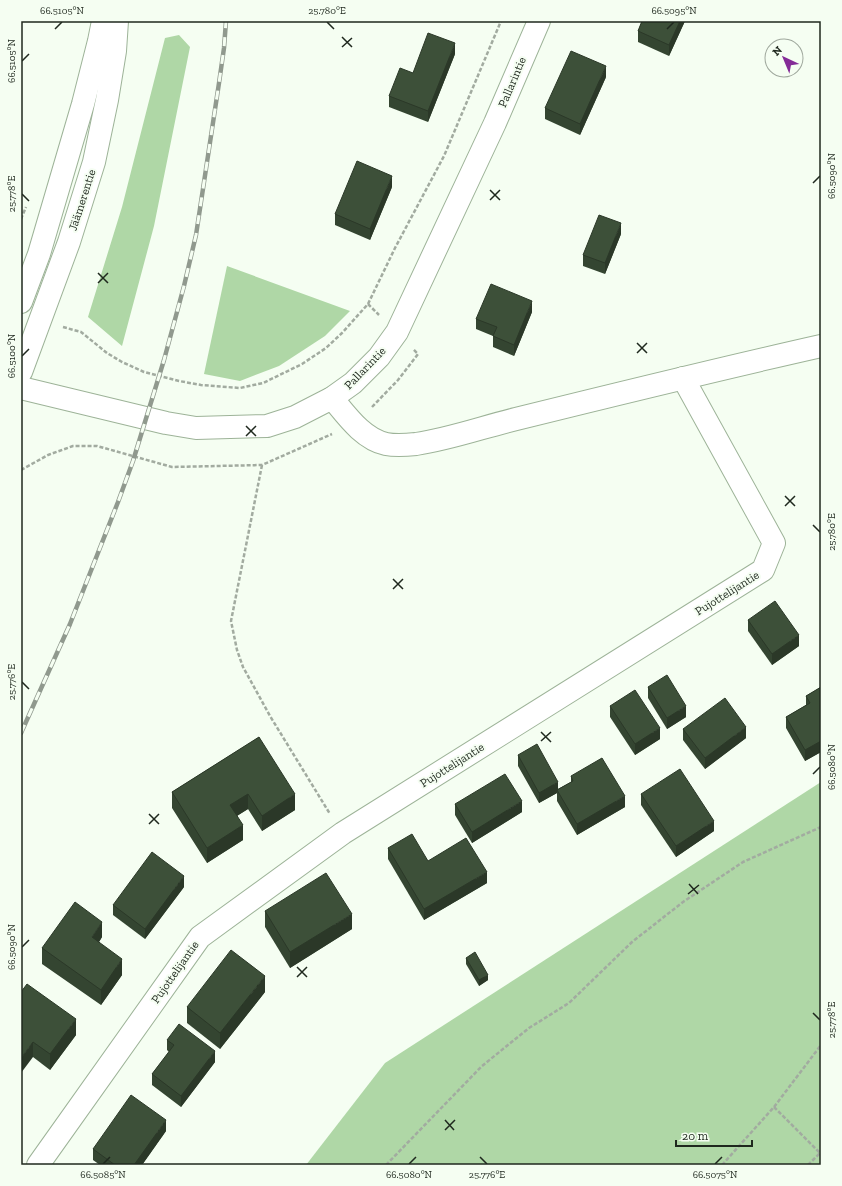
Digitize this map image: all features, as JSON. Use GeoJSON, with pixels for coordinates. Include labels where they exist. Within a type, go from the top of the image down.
{"type":"FeatureCollection","features":[{"type":"Feature","properties":{"kind":"street","name":"Jäämerentie"},"geometry":{"type":"LineString","coordinates":[[21,302],[39,254],[83,104],[103,21]]}},
{"type":"Feature","properties":{"kind":"street","name":"Jäämerentie"},"geometry":{"type":"LineString","coordinates":[[21,372],[69,242],[94,162],[107,100],[115,51],[117,21]]}},
{"type":"Feature","properties":{"kind":"street","name":"Pallarintie"},"geometry":{"type":"LineString","coordinates":[[21,388],[166,423],[196,428],[267,426],[295,417],[332,398],[353,383],[379,357],[397,332],[495,123],[539,21]]}},
{"type":"Feature","properties":{"kind":"street"},"geometry":{"type":"LineString","coordinates":[[332,398],[355,424],[371,439],[387,444],[407,445],[435,441],[511,420],[821,346]]}},
{"type":"Feature","properties":{"kind":"street","name":"Pujottelijantie"},"geometry":{"type":"LineString","coordinates":[[38,1165],[200,937],[343,833],[763,570],[774,543],[683,378]]}},
{"type":"Feature","properties":{"kind":"path"},"geometry":{"type":"LineString","coordinates":[[59,326],[81,332],[107,353],[144,372],[178,381],[201,385],[240,388],[263,382],[302,364],[326,348],[342,333],[368,304],[395,248],[444,156],[502,21]]}},
{"type":"Feature","properties":{"kind":"path"},"geometry":{"type":"LineString","coordinates":[[262,465],[231,621],[236,650],[243,667],[270,716],[324,805],[343,833]]}},
{"type":"Feature","properties":{"kind":"path"},"geometry":{"type":"LineString","coordinates":[[386,1165],[482,1066],[529,1028],[570,1003],[632,942],[666,915],[744,862],[821,827]]}},
{"type":"Feature","properties":{"kind":"path"},"geometry":{"type":"LineString","coordinates":[[722,1165],[774,1107],[821,1045]]}},
{"type":"Feature","properties":{"kind":"path"},"geometry":{"type":"LineString","coordinates":[[774,1107],[821,1152],[808,1165]]}},
{"type":"Feature","properties":{"kind":"green space"},"geometry":{"type":"Polygon","coordinates":[[[179,35],[190,47],[154,226],[122,346],[88,317],[122,207],[165,38],[179,35]]]}},
{"type":"Feature","properties":{"kind":"green space"},"geometry":{"type":"Polygon","coordinates":[[[227,266],[350,311],[325,336],[279,366],[240,381],[204,374],[227,266]]]}},
{"type":"Feature","properties":{"kind":"green space"},"geometry":{"type":"Polygon","coordinates":[[[821,782],[821,1165],[306,1165],[385,1063],[821,782]]]}},
{"type":"Feature","properties":{"kind":"building"},"geometry":{"type":"Polygon","coordinates":[[[642,21],[680,21],[669,45],[638,31],[642,21]]]}},
{"type":"Feature","properties":{"kind":"building"},"geometry":{"type":"Polygon","coordinates":[[[428,33],[455,43],[428,111],[389,96],[400,68],[413,73],[428,33]]]}},
{"type":"Feature","properties":{"kind":"building"},"geometry":{"type":"Polygon","coordinates":[[[571,51],[606,66],[580,124],[545,108],[571,51]]]}},
{"type":"Feature","properties":{"kind":"building"},"geometry":{"type":"Polygon","coordinates":[[[357,161],[392,176],[370,229],[335,214],[357,161]]]}},
{"type":"Feature","properties":{"kind":"building"},"geometry":{"type":"Polygon","coordinates":[[[599,215],[621,223],[605,263],[583,255],[599,215]]]}},
{"type":"Feature","properties":{"kind":"building"},"geometry":{"type":"Polygon","coordinates":[[[491,284],[532,301],[514,345],[493,336],[497,327],[476,319],[491,284]]]}},
{"type":"Feature","properties":{"kind":"building"},"geometry":{"type":"Polygon","coordinates":[[[775,601],[799,635],[772,654],[748,620],[775,601]]]}},
{"type":"Feature","properties":{"kind":"building"},"geometry":{"type":"Polygon","coordinates":[[[667,675],[686,706],[667,718],[648,687],[667,675]]]}},
{"type":"Feature","properties":{"kind":"building"},"geometry":{"type":"Polygon","coordinates":[[[821,687],[821,741],[805,750],[786,717],[810,703],[806,696],[821,687]]]}},
{"type":"Feature","properties":{"kind":"building"},"geometry":{"type":"Polygon","coordinates":[[[635,690],[660,728],[635,744],[610,706],[635,690]]]}},
{"type":"Feature","properties":{"kind":"building"},"geometry":{"type":"Polygon","coordinates":[[[725,698],[746,727],[705,758],[683,729],[725,698]]]}},
{"type":"Feature","properties":{"kind":"building"},"geometry":{"type":"Polygon","coordinates":[[[259,737],[295,794],[262,816],[248,794],[230,805],[243,825],[207,848],[172,792],[259,737]]]}},
{"type":"Feature","properties":{"kind":"building"},"geometry":{"type":"Polygon","coordinates":[[[537,744],[558,782],[539,793],[518,755],[537,744]]]}},
{"type":"Feature","properties":{"kind":"building"},"geometry":{"type":"Polygon","coordinates":[[[602,758],[625,796],[577,824],[557,790],[573,781],[571,776],[602,758]]]}},
{"type":"Feature","properties":{"kind":"building"},"geometry":{"type":"Polygon","coordinates":[[[680,769],[714,821],[676,846],[641,794],[680,769]]]}},
{"type":"Feature","properties":{"kind":"building"},"geometry":{"type":"Polygon","coordinates":[[[505,774],[522,801],[472,832],[455,804],[505,774]]]}},
{"type":"Feature","properties":{"kind":"building"},"geometry":{"type":"Polygon","coordinates":[[[412,834],[428,861],[466,838],[487,872],[424,909],[388,848],[412,834]]]}},
{"type":"Feature","properties":{"kind":"building"},"geometry":{"type":"Polygon","coordinates":[[[152,852],[184,876],[145,929],[113,905],[152,852]]]}},
{"type":"Feature","properties":{"kind":"building"},"geometry":{"type":"Polygon","coordinates":[[[326,873],[352,914],[290,952],[265,911],[326,873]]]}},
{"type":"Feature","properties":{"kind":"building"},"geometry":{"type":"Polygon","coordinates":[[[75,902],[102,922],[92,937],[122,959],[101,990],[42,948],[75,902]]]}},
{"type":"Feature","properties":{"kind":"building"},"geometry":{"type":"Polygon","coordinates":[[[231,950],[265,976],[220,1033],[187,1007],[231,950]]]}},
{"type":"Feature","properties":{"kind":"building"},"geometry":{"type":"Polygon","coordinates":[[[475,952],[488,975],[479,980],[466,958],[475,952]]]}},
{"type":"Feature","properties":{"kind":"building"},"geometry":{"type":"Polygon","coordinates":[[[27,984],[76,1019],[50,1054],[33,1042],[21,1058],[21,992],[27,984]]]}},
{"type":"Feature","properties":{"kind":"building"},"geometry":{"type":"Polygon","coordinates":[[[179,1024],[215,1051],[181,1096],[152,1074],[174,1045],[167,1040],[179,1024]]]}},
{"type":"Feature","properties":{"kind":"building"},"geometry":{"type":"Polygon","coordinates":[[[131,1095],[166,1120],[134,1165],[115,1165],[93,1149],[131,1095]]]}},
{"type":"Feature","properties":{"kind":"railway"},"geometry":{"type":"LineString","coordinates":[[21,733],[70,624],[118,502],[133,461],[164,360],[196,235],[224,48],[226,21]]}}]}
